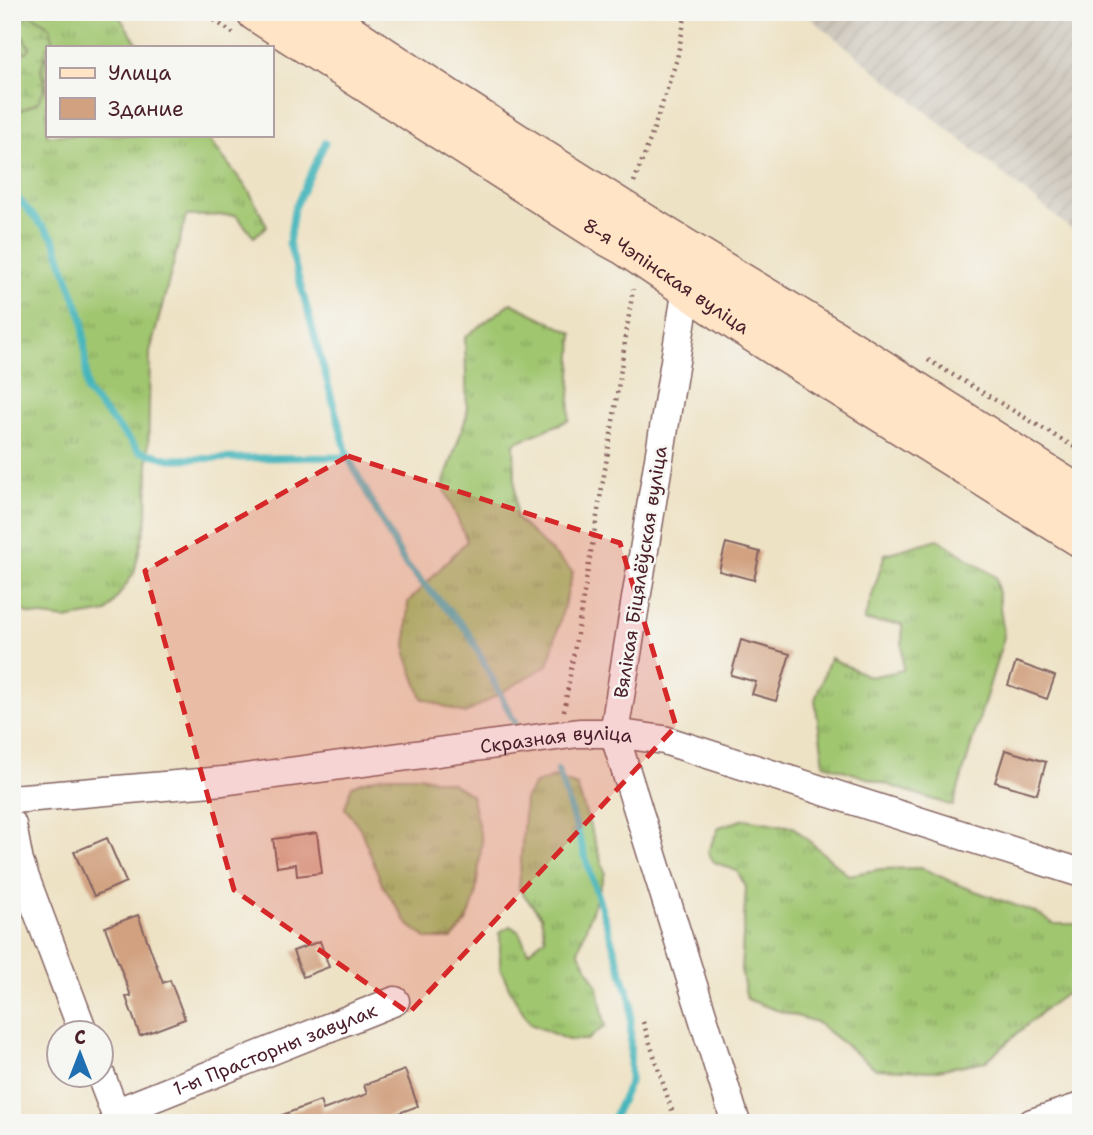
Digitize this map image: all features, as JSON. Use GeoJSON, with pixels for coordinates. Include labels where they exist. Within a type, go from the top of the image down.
{"type":"FeatureCollection","features":[{"type":"Feature","properties":{"kind":"main road","name":"8-я Чэпінская вуліца"},"geometry":{"type":"LineString","coordinates":[[317,12],[423,83],[693,273],[746,328],[1081,538]]}},
{"type":"Feature","properties":{"kind":"main road","name":"8-я Чэпінская вуліца"},"geometry":{"type":"LineString","coordinates":[[246,24],[625,246],[771,301],[1081,496]]}},
{"type":"Feature","properties":{"kind":"street","name":"Вялікая Біцялёўская вуліца"},"geometry":{"type":"LineString","coordinates":[[693,273],[614,733],[736,1123]]}},
{"type":"Feature","properties":{"kind":"street","name":"Скразная вуліца"},"geometry":{"type":"LineString","coordinates":[[12,799],[223,780],[579,733],[614,733],[664,740],[1081,873]]}},
{"type":"Feature","properties":{"kind":"street"},"geometry":{"type":"LineString","coordinates":[[12,825],[19,863],[79,1020]]}},
{"type":"Feature","properties":{"kind":"street","name":"1-ы Прасторны завулак"},"geometry":{"type":"LineString","coordinates":[[117,1118],[395,1001]]}},
{"type":"Feature","properties":{"kind":"street"},"geometry":{"type":"LineString","coordinates":[[106,1090],[117,1118]]}},
{"type":"Feature","properties":{"kind":"street"},"geometry":{"type":"LineString","coordinates":[[1032,1123],[1081,1107]]}},
{"type":"Feature","properties":{"kind":"path"},"geometry":{"type":"LineString","coordinates":[[203,12],[246,24]]}},
{"type":"Feature","properties":{"kind":"path"},"geometry":{"type":"LineString","coordinates":[[633,184],[677,59],[686,12]]}},
{"type":"Feature","properties":{"kind":"path"},"geometry":{"type":"LineString","coordinates":[[560,736],[633,289]]}},
{"type":"Feature","properties":{"kind":"path"},"geometry":{"type":"LineString","coordinates":[[643,1022],[676,1123]]}},
{"type":"Feature","properties":{"kind":"highlighted area"},"geometry":{"type":"Polygon","coordinates":[[[348,456],[620,543],[676,726],[409,1013],[234,890],[145,571],[348,456]]]}},
{"type":"Feature","properties":{"kind":"shaded area"},"geometry":{"type":"Polygon","coordinates":[[[803,12],[1081,12],[1081,237],[803,12]]]}},
{"type":"Feature","properties":{"kind":"green space"},"geometry":{"type":"Polygon","coordinates":[[[12,12],[116,12],[139,46],[52,46],[52,34],[14,27],[30,48],[26,54],[12,43],[12,12]]]}},
{"type":"Feature","properties":{"kind":"green space"},"geometry":{"type":"Polygon","coordinates":[[[31,15],[49,26],[52,46],[46,46],[41,69],[45,88],[37,103],[21,110],[12,119],[12,43],[26,53],[30,48],[14,27],[20,17],[31,15]]]}},
{"type":"Feature","properties":{"kind":"green space"},"geometry":{"type":"Polygon","coordinates":[[[46,55],[46,136],[207,136],[249,191],[267,226],[254,237],[236,215],[186,216],[150,352],[147,518],[134,573],[107,612],[65,619],[29,614],[12,605],[12,119],[45,88],[42,75],[46,55]]]}},
{"type":"Feature","properties":{"kind":"green space"},"geometry":{"type":"Polygon","coordinates":[[[511,303],[573,333],[569,420],[514,443],[516,518],[573,572],[548,665],[465,714],[422,698],[406,654],[408,602],[467,541],[443,485],[467,415],[465,337],[511,303]]]}},
{"type":"Feature","properties":{"kind":"green space"},"geometry":{"type":"Polygon","coordinates":[[[938,539],[996,577],[1004,637],[953,806],[824,764],[815,700],[830,658],[870,677],[903,670],[902,624],[864,621],[885,554],[938,539]]]}},
{"type":"Feature","properties":{"kind":"green space"},"geometry":{"type":"Polygon","coordinates":[[[384,776],[419,776],[452,783],[471,795],[482,841],[475,899],[467,921],[452,939],[427,939],[408,924],[382,884],[360,828],[345,808],[352,786],[384,776]]]}},
{"type":"Feature","properties":{"kind":"green space"},"geometry":{"type":"Polygon","coordinates":[[[554,777],[577,786],[605,873],[578,951],[598,987],[605,1026],[587,1040],[568,1040],[530,1024],[500,967],[500,932],[510,926],[519,932],[528,952],[545,938],[541,916],[519,889],[525,799],[535,784],[554,777]]]}},
{"type":"Feature","properties":{"kind":"green space"},"geometry":{"type":"Polygon","coordinates":[[[745,819],[793,827],[848,875],[881,869],[922,868],[961,886],[1037,913],[1054,924],[1081,924],[1081,983],[1045,1009],[986,1061],[932,1071],[876,1069],[816,1022],[747,999],[741,970],[746,887],[737,871],[714,862],[708,852],[719,827],[745,819]]]}},
{"type":"Feature","properties":{"kind":"building"},"geometry":{"type":"Polygon","coordinates":[[[726,543],[760,552],[754,580],[719,571],[726,543]]]}},
{"type":"Feature","properties":{"kind":"building"},"geometry":{"type":"Polygon","coordinates":[[[741,640],[790,654],[776,701],[752,694],[756,682],[731,675],[741,640]]]}},
{"type":"Feature","properties":{"kind":"building"},"geometry":{"type":"Polygon","coordinates":[[[1016,662],[1055,676],[1047,699],[1008,685],[1016,662]]]}},
{"type":"Feature","properties":{"kind":"building"},"geometry":{"type":"Polygon","coordinates":[[[1005,750],[1046,762],[1037,794],[995,782],[1005,750]]]}},
{"type":"Feature","properties":{"kind":"building"},"geometry":{"type":"Polygon","coordinates":[[[317,833],[322,873],[297,876],[296,864],[277,867],[273,839],[317,833]]]}},
{"type":"Feature","properties":{"kind":"building"},"geometry":{"type":"Polygon","coordinates":[[[107,838],[126,882],[94,896],[74,852],[107,838]]]}},
{"type":"Feature","properties":{"kind":"building"},"geometry":{"type":"Polygon","coordinates":[[[138,915],[163,983],[170,980],[185,1019],[140,1036],[126,997],[131,996],[105,927],[138,915]]]}},
{"type":"Feature","properties":{"kind":"building"},"geometry":{"type":"Polygon","coordinates":[[[320,941],[329,967],[303,977],[293,951],[320,941]]]}},
{"type":"Feature","properties":{"kind":"building"},"geometry":{"type":"Polygon","coordinates":[[[405,1070],[418,1106],[372,1123],[266,1123],[320,1101],[323,1110],[367,1094],[364,1085],[405,1070]]]}},
{"type":"Feature","properties":{"kind":"waterway"},"geometry":{"type":"LineString","coordinates":[[325,143],[294,210],[289,243],[348,457],[405,564],[467,630],[515,723]]}},
{"type":"Feature","properties":{"kind":"waterway"},"geometry":{"type":"LineString","coordinates":[[12,192],[54,239],[83,320],[87,392],[139,451],[171,459],[348,457]]}},
{"type":"Feature","properties":{"kind":"waterway"},"geometry":{"type":"LineString","coordinates":[[558,770],[631,1002],[630,1082],[611,1123]]}}]}
